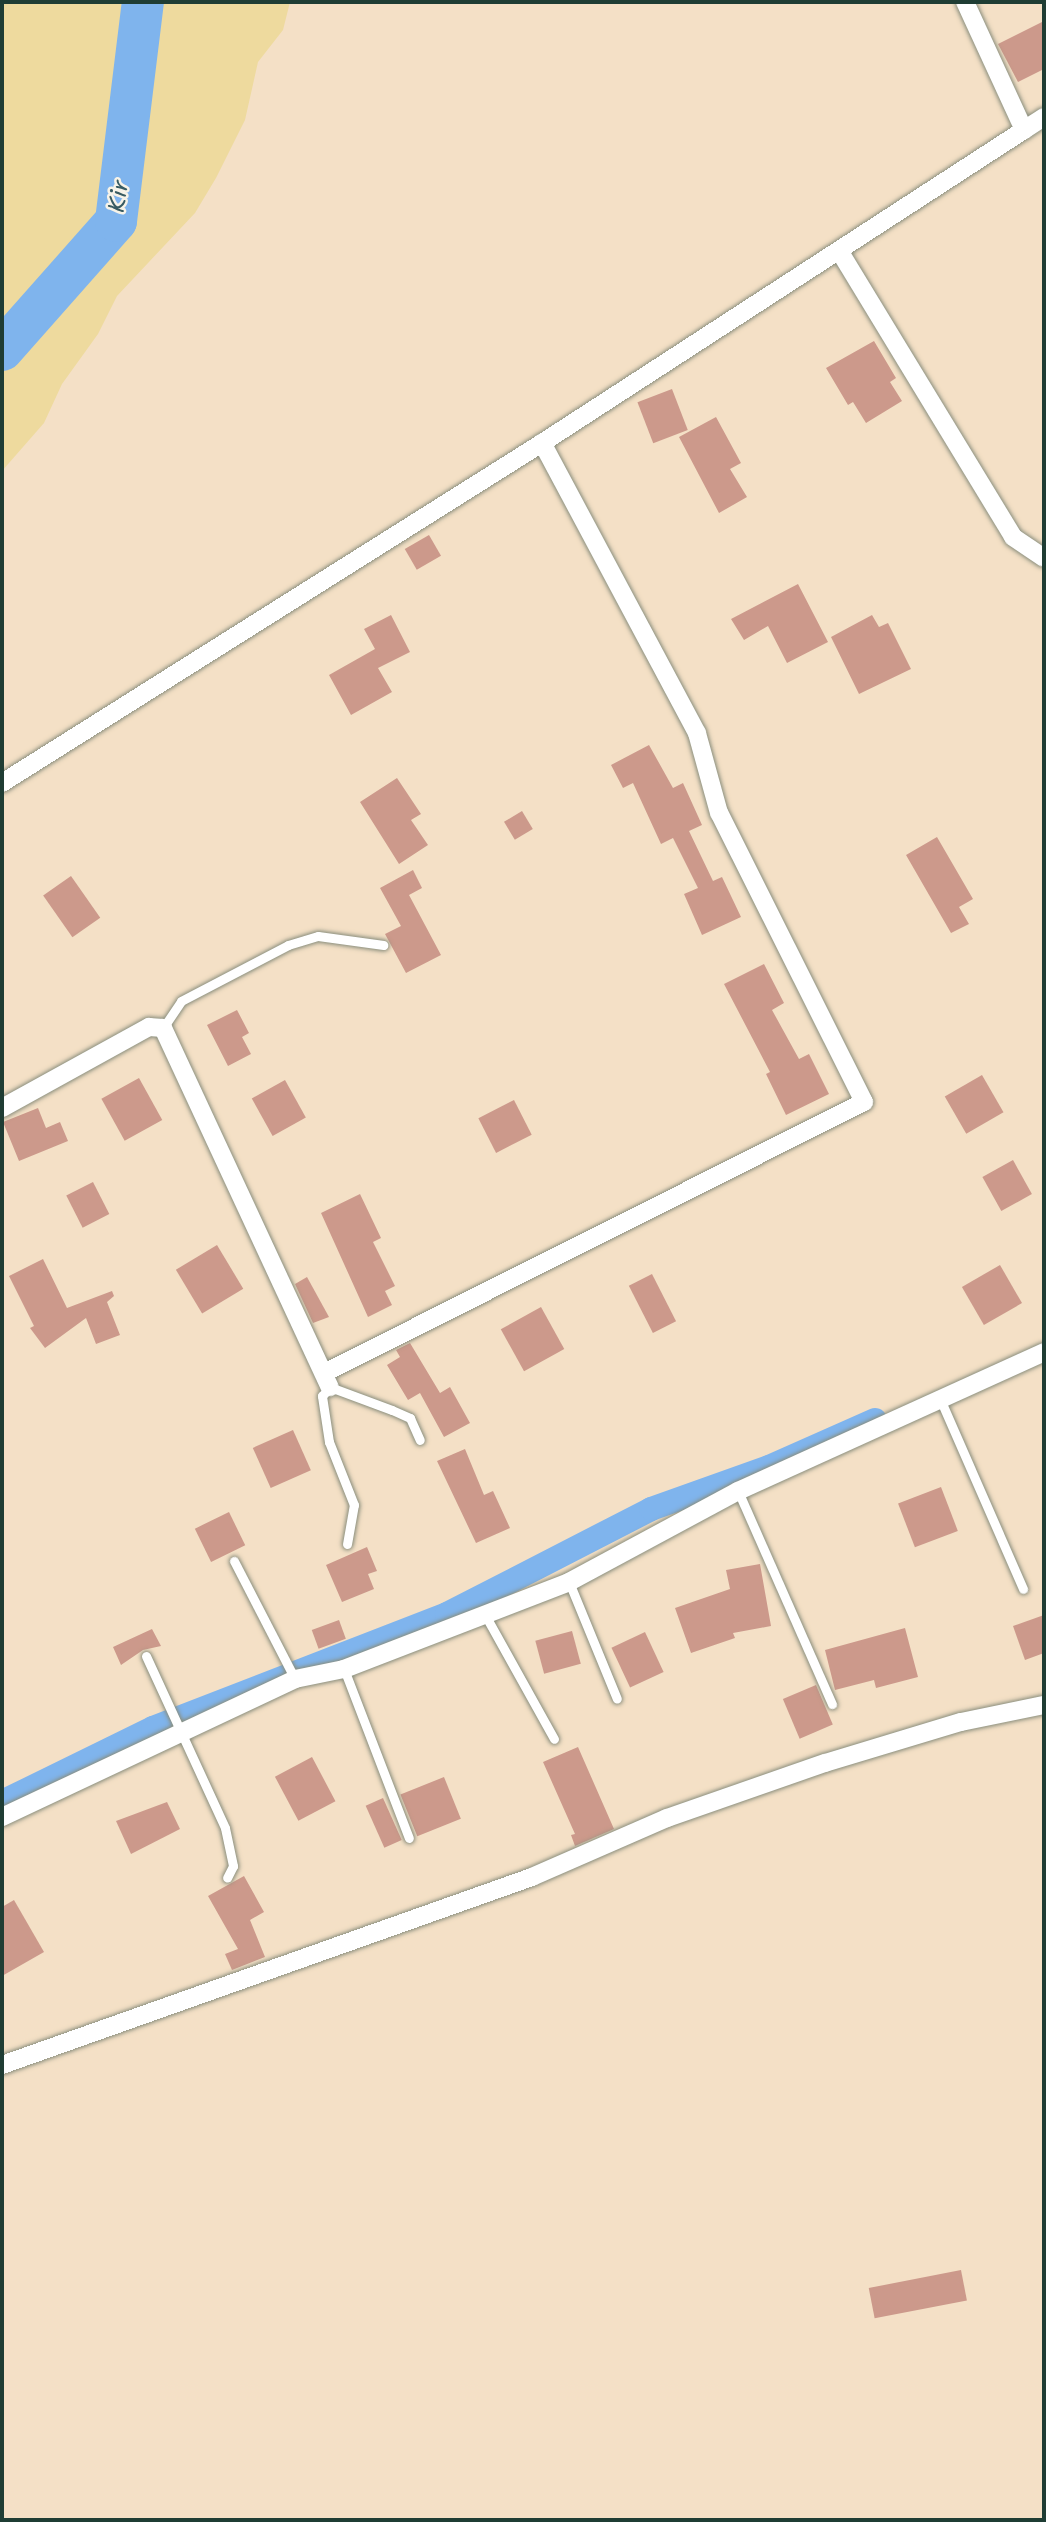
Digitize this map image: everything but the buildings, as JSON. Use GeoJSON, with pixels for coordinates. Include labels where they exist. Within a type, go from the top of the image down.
{"type":"FeatureCollection","features":[{"type":"Feature","properties":{"kind":"street"},"geometry":{"type":"LineString","coordinates":[[965,2],[1024,130]]}},
{"type":"Feature","properties":{"kind":"street"},"geometry":{"type":"LineString","coordinates":[[2,783],[542,443],[840,252],[1044,117]]}},
{"type":"Feature","properties":{"kind":"street"},"geometry":{"type":"LineString","coordinates":[[840,252],[1013,537],[1044,558]]}},
{"type":"Feature","properties":{"kind":"street"},"geometry":{"type":"LineString","coordinates":[[2,1108],[149,1027],[163,1028],[327,1380],[864,1102],[719,813],[697,733],[542,443]]}},
{"type":"Feature","properties":{"kind":"street"},"geometry":{"type":"LineString","coordinates":[[2,1817],[295,1679],[344,1670],[569,1582],[738,1491],[1044,1352]]}},
{"type":"Feature","properties":{"kind":"street"},"geometry":{"type":"LineString","coordinates":[[2,2065],[532,1877],[667,1818],[825,1763],[961,1722],[1044,1705]]}},
{"type":"Feature","properties":{"kind":"lane"},"geometry":{"type":"LineString","coordinates":[[163,1028],[181,1001],[288,945],[318,936],[383,945]]}},
{"type":"Feature","properties":{"kind":"lane"},"geometry":{"type":"LineString","coordinates":[[347,1544],[354,1505],[324,1426],[322,1396],[327,1380],[410,1419],[420,1440]]}},
{"type":"Feature","properties":{"kind":"lane"},"geometry":{"type":"LineString","coordinates":[[941,1401],[1023,1589]]}},
{"type":"Feature","properties":{"kind":"lane"},"geometry":{"type":"LineString","coordinates":[[738,1491],[832,1704]]}},
{"type":"Feature","properties":{"kind":"lane"},"geometry":{"type":"LineString","coordinates":[[234,1561],[295,1679]]}},
{"type":"Feature","properties":{"kind":"lane"},"geometry":{"type":"LineString","coordinates":[[569,1582],[617,1699]]}},
{"type":"Feature","properties":{"kind":"lane"},"geometry":{"type":"LineString","coordinates":[[484,1613],[554,1739]]}},
{"type":"Feature","properties":{"kind":"lane"},"geometry":{"type":"LineString","coordinates":[[146,1657],[225,1828],[233,1866],[227,1878]]}},
{"type":"Feature","properties":{"kind":"lane"},"geometry":{"type":"LineString","coordinates":[[344,1670],[409,1838]]}},
{"type":"Feature","properties":{"kind":"sand"},"geometry":{"type":"Polygon","coordinates":[[[2,2],[290,2],[283,30],[258,62],[245,120],[195,213],[117,296],[98,334],[62,384],[44,423],[2,471],[2,2]]]}},
{"type":"Feature","properties":{"kind":"waterway","name":"Kir"},"geometry":{"type":"LineString","coordinates":[[2,350],[116,221],[143,2]]}},
{"type":"Feature","properties":{"kind":"waterway"},"geometry":{"type":"LineString","coordinates":[[2,1802],[153,1728],[447,1614],[651,1509],[769,1467],[875,1420]]}}]}
